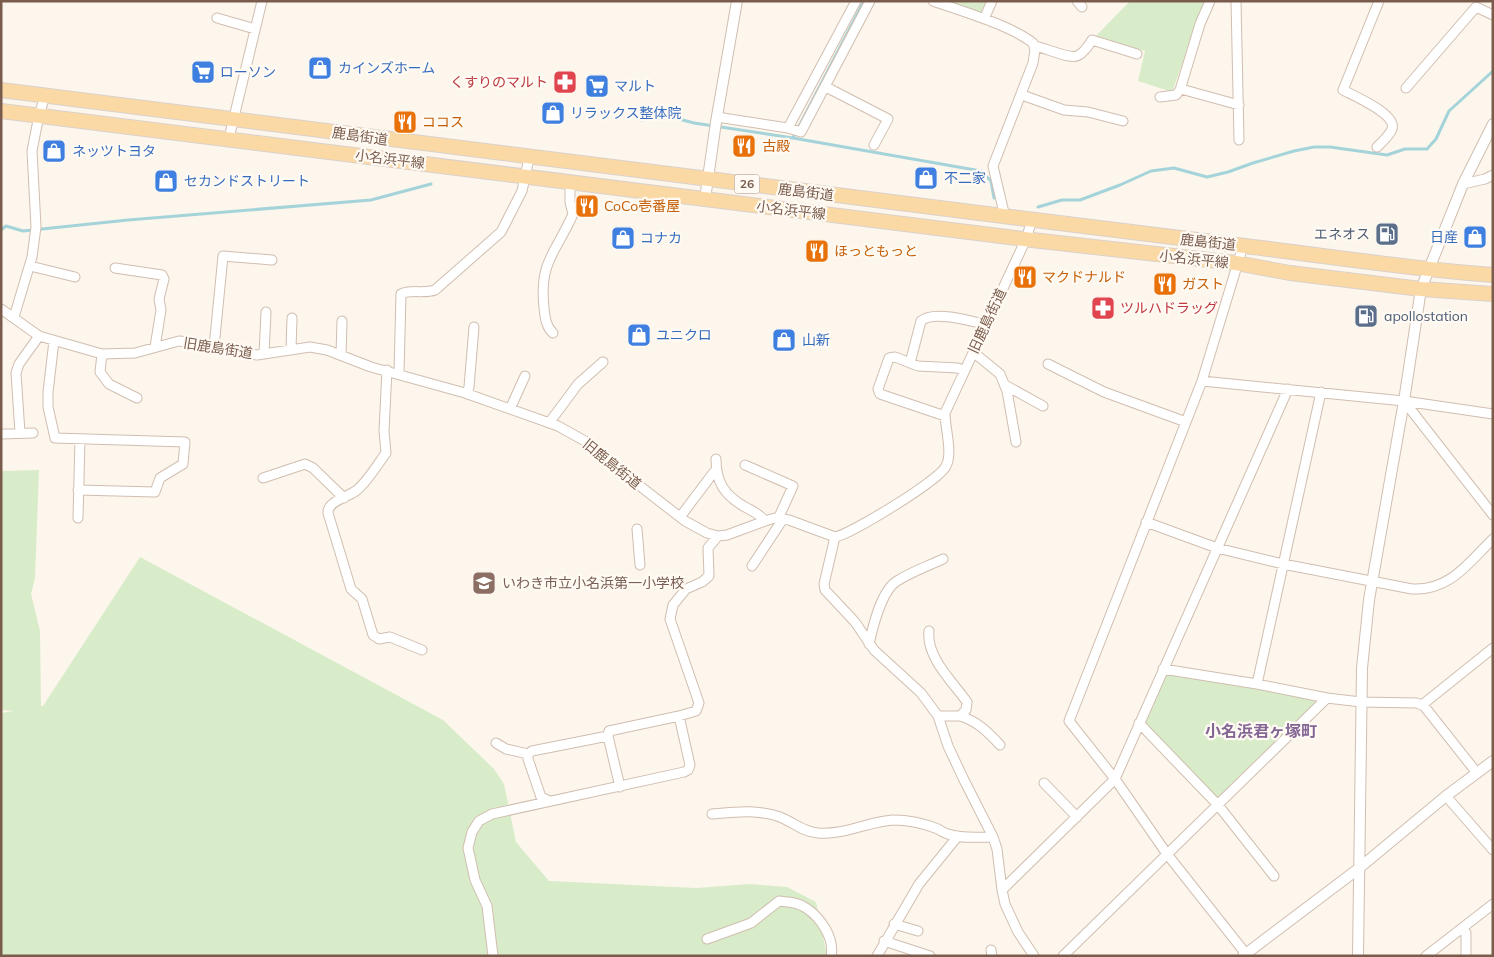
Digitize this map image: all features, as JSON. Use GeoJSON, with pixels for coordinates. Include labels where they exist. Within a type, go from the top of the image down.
{"type":"FeatureCollection","features":[{"type":"Feature","properties":{"kind":"main road","name":"鹿島街道"},"geometry":{"type":"LineString","coordinates":[[1,90],[528,158],[707,178],[790,191],[1429,270],[1493,275]]}},
{"type":"Feature","properties":{"kind":"main road","name":"小名浜平線"},"geometry":{"type":"LineString","coordinates":[[1,110],[1026,239],[1236,263],[1290,273],[1421,289],[1493,294]]}},
{"type":"Feature","properties":{"kind":"street"},"geometry":{"type":"LineString","coordinates":[[229,138],[262,1]]}},
{"type":"Feature","properties":{"kind":"street"},"geometry":{"type":"LineString","coordinates":[[793,129],[856,1]]}},
{"type":"Feature","properties":{"kind":"street"},"geometry":{"type":"LineString","coordinates":[[716,123],[793,129],[801,132],[870,1]]}},
{"type":"Feature","properties":{"kind":"street"},"geometry":{"type":"LineString","coordinates":[[933,1],[984,19],[1026,37],[1034,46],[1033,63],[994,166],[1004,217]]}},
{"type":"Feature","properties":{"kind":"street"},"geometry":{"type":"LineString","coordinates":[[984,19],[992,1]]}},
{"type":"Feature","properties":{"kind":"street"},"geometry":{"type":"LineString","coordinates":[[1160,96],[1176,95],[1181,89],[1200,24],[1210,1]]}},
{"type":"Feature","properties":{"kind":"street"},"geometry":{"type":"LineString","coordinates":[[1236,1],[1239,140]]}},
{"type":"Feature","properties":{"kind":"street"},"geometry":{"type":"LineString","coordinates":[[1377,147],[1391,131],[1393,124],[1391,119],[1343,90],[1379,1]]}},
{"type":"Feature","properties":{"kind":"street"},"geometry":{"type":"LineString","coordinates":[[705,199],[735,2]]}},
{"type":"Feature","properties":{"kind":"street"},"geometry":{"type":"LineString","coordinates":[[1406,88],[1476,7],[1493,15]]}},
{"type":"Feature","properties":{"kind":"street"},"geometry":{"type":"LineString","coordinates":[[218,18],[255,29]]}},
{"type":"Feature","properties":{"kind":"street"},"geometry":{"type":"LineString","coordinates":[[1034,46],[1073,57],[1079,55],[1092,40],[1137,54]]}},
{"type":"Feature","properties":{"kind":"street"},"geometry":{"type":"LineString","coordinates":[[826,87],[888,120],[874,145]]}},
{"type":"Feature","properties":{"kind":"street"},"geometry":{"type":"LineString","coordinates":[[1181,89],[1239,105]]}},
{"type":"Feature","properties":{"kind":"street"},"geometry":{"type":"LineString","coordinates":[[1022,95],[1064,110],[1088,112],[1123,121]]}},
{"type":"Feature","properties":{"kind":"street"},"geometry":{"type":"LineString","coordinates":[[14,317],[30,266],[35,231],[32,151],[45,96]]}},
{"type":"Feature","properties":{"kind":"street"},"geometry":{"type":"LineString","coordinates":[[1358,956],[1361,702],[1364,644],[1372,581],[1404,401],[1421,289],[1463,184],[1493,124]]}},
{"type":"Feature","properties":{"kind":"street"},"geometry":{"type":"LineString","coordinates":[[399,373],[401,294],[405,292],[430,292],[435,290],[501,232],[522,191],[528,158]]}},
{"type":"Feature","properties":{"kind":"street"},"geometry":{"type":"LineString","coordinates":[[1463,184],[1485,179],[1493,175]]}},
{"type":"Feature","properties":{"kind":"street"},"geometry":{"type":"LineString","coordinates":[[553,333],[545,319],[543,282],[546,264],[573,214],[570,202],[570,182]]}},
{"type":"Feature","properties":{"kind":"street","name":"旧鹿島街道"},"geometry":{"type":"LineString","coordinates":[[836,537],[856,528],[934,479],[946,468],[949,446],[944,425],[949,402],[1026,239],[1032,220]]}},
{"type":"Feature","properties":{"kind":"street"},"geometry":{"type":"LineString","coordinates":[[1242,246],[1202,380],[1069,721],[1115,780],[1167,854],[1245,955],[1358,869],[1446,796],[1493,761]]}},
{"type":"Feature","properties":{"kind":"street"},"geometry":{"type":"LineString","coordinates":[[214,347],[223,256],[272,260]]}},
{"type":"Feature","properties":{"kind":"street"},"geometry":{"type":"LineString","coordinates":[[30,266],[75,277]]}},
{"type":"Feature","properties":{"kind":"street"},"geometry":{"type":"LineString","coordinates":[[115,268],[162,275],[164,279],[159,299],[160,310],[155,347]]}},
{"type":"Feature","properties":{"kind":"street","name":"旧鹿島街道"},"geometry":{"type":"LineString","coordinates":[[1,309],[39,336],[102,354],[143,352],[179,341],[198,343],[231,351],[264,354],[310,347],[327,350],[371,367],[399,373],[467,394],[549,423],[576,435],[680,517],[694,526],[718,536]]}},
{"type":"Feature","properties":{"kind":"street"},"geometry":{"type":"LineString","coordinates":[[264,354],[266,312]]}},
{"type":"Feature","properties":{"kind":"street"},"geometry":{"type":"LineString","coordinates":[[910,363],[921,321],[927,317],[936,316],[986,325]]}},
{"type":"Feature","properties":{"kind":"street"},"geometry":{"type":"LineString","coordinates":[[291,349],[292,318]]}},
{"type":"Feature","properties":{"kind":"street"},"geometry":{"type":"LineString","coordinates":[[341,355],[342,321]]}},
{"type":"Feature","properties":{"kind":"street"},"geometry":{"type":"LineString","coordinates":[[467,394],[474,327]]}},
{"type":"Feature","properties":{"kind":"street"},"geometry":{"type":"LineString","coordinates":[[20,433],[16,373],[19,364],[39,336]]}},
{"type":"Feature","properties":{"kind":"street"},"geometry":{"type":"LineString","coordinates":[[54,341],[48,392],[48,407],[54,438],[184,442],[183,464],[160,478],[154,492],[78,490]]}},
{"type":"Feature","properties":{"kind":"street"},"geometry":{"type":"LineString","coordinates":[[973,352],[1000,374],[1007,390],[1016,442]]}},
{"type":"Feature","properties":{"kind":"street"},"geometry":{"type":"LineString","coordinates":[[102,354],[100,372],[109,384],[137,398]]}},
{"type":"Feature","properties":{"kind":"street"},"geometry":{"type":"LineString","coordinates":[[945,416],[880,394],[878,389],[889,358],[895,357],[918,366],[958,368],[964,371]]}},
{"type":"Feature","properties":{"kind":"street"},"geometry":{"type":"LineString","coordinates":[[549,423],[578,384],[603,362]]}},
{"type":"Feature","properties":{"kind":"street"},"geometry":{"type":"LineString","coordinates":[[1048,364],[1104,392],[1186,422]]}},
{"type":"Feature","properties":{"kind":"street"},"geometry":{"type":"LineString","coordinates":[[386,370],[384,431],[386,453],[358,490],[331,505],[327,510],[350,588],[362,599],[373,635],[379,639],[390,637],[422,650]]}},
{"type":"Feature","properties":{"kind":"street"},"geometry":{"type":"LineString","coordinates":[[510,409],[525,376]]}},
{"type":"Feature","properties":{"kind":"street"},"geometry":{"type":"LineString","coordinates":[[1202,380],[1404,401],[1493,414]]}},
{"type":"Feature","properties":{"kind":"street"},"geometry":{"type":"LineString","coordinates":[[1005,385],[1043,406]]}},
{"type":"Feature","properties":{"kind":"street"},"geometry":{"type":"LineString","coordinates":[[1002,890],[1115,780],[1288,389]]}},
{"type":"Feature","properties":{"kind":"street"},"geometry":{"type":"LineString","coordinates":[[1257,684],[1320,392]]}},
{"type":"Feature","properties":{"kind":"street"},"geometry":{"type":"LineString","coordinates":[[1404,401],[1493,515]]}},
{"type":"Feature","properties":{"kind":"street"},"geometry":{"type":"LineString","coordinates":[[1,434],[33,433]]}},
{"type":"Feature","properties":{"kind":"street"},"geometry":{"type":"LineString","coordinates":[[78,518],[80,439]]}},
{"type":"Feature","properties":{"kind":"street"},"geometry":{"type":"LineString","coordinates":[[716,458],[716,471],[720,483],[725,490],[741,505],[762,516],[765,521]]}},
{"type":"Feature","properties":{"kind":"street"},"geometry":{"type":"LineString","coordinates":[[263,478],[305,464],[313,468],[344,498]]}},
{"type":"Feature","properties":{"kind":"street"},"geometry":{"type":"LineString","coordinates":[[745,465],[793,486],[780,519],[752,566]]}},
{"type":"Feature","properties":{"kind":"street"},"geometry":{"type":"LineString","coordinates":[[680,517],[716,471]]}},
{"type":"Feature","properties":{"kind":"street"},"geometry":{"type":"LineString","coordinates":[[620,787],[608,736],[609,731],[696,711],[699,703],[670,619],[673,605],[686,589],[702,582],[709,576],[708,548],[718,536],[727,535],[765,521],[780,519],[836,537],[824,584],[825,590],[855,622],[874,650],[921,693],[938,716],[948,746],[993,837],[1005,904],[1018,932],[1034,956]]}},
{"type":"Feature","properties":{"kind":"street"},"geometry":{"type":"LineString","coordinates":[[1146,522],[1217,548],[1283,564],[1412,589],[1437,586],[1451,578],[1493,539]]}},
{"type":"Feature","properties":{"kind":"street"},"geometry":{"type":"LineString","coordinates":[[637,529],[640,565]]}},
{"type":"Feature","properties":{"kind":"street"},"geometry":{"type":"LineString","coordinates":[[869,644],[876,616],[885,594],[892,584],[943,559]]}},
{"type":"Feature","properties":{"kind":"street"},"geometry":{"type":"LineString","coordinates":[[929,631],[928,641],[931,654],[967,702],[966,710],[960,716]]}},
{"type":"Feature","properties":{"kind":"street"},"geometry":{"type":"LineString","coordinates":[[1422,705],[1493,648]]}},
{"type":"Feature","properties":{"kind":"street"},"geometry":{"type":"LineString","coordinates":[[1163,669],[1257,684],[1327,698],[1361,702],[1417,703],[1422,705],[1477,773]]}},
{"type":"Feature","properties":{"kind":"street"},"geometry":{"type":"LineString","coordinates":[[1063,956],[1327,698]]}},
{"type":"Feature","properties":{"kind":"street"},"geometry":{"type":"LineString","coordinates":[[493,956],[487,906],[475,880],[468,848],[472,832],[480,821],[492,814],[620,787],[688,770],[690,765],[679,716]]}},
{"type":"Feature","properties":{"kind":"street"},"geometry":{"type":"LineString","coordinates":[[938,716],[960,716],[970,719],[1000,745]]}},
{"type":"Feature","properties":{"kind":"street"},"geometry":{"type":"LineString","coordinates":[[1139,723],[1218,805],[1274,876]]}},
{"type":"Feature","properties":{"kind":"street"},"geometry":{"type":"LineString","coordinates":[[549,801],[541,797],[528,754],[532,750],[608,736]]}},
{"type":"Feature","properties":{"kind":"street"},"geometry":{"type":"LineString","coordinates":[[496,743],[506,749],[528,754]]}},
{"type":"Feature","properties":{"kind":"street"},"geometry":{"type":"LineString","coordinates":[[1044,783],[1077,817]]}},
{"type":"Feature","properties":{"kind":"street"},"geometry":{"type":"LineString","coordinates":[[1446,796],[1493,850]]}},
{"type":"Feature","properties":{"kind":"street"},"geometry":{"type":"LineString","coordinates":[[712,814],[764,813],[779,817],[803,829],[819,833],[840,833],[887,821],[910,821],[923,823],[946,834],[993,837]]}},
{"type":"Feature","properties":{"kind":"street"},"geometry":{"type":"LineString","coordinates":[[877,956],[884,941],[919,884],[958,836]]}},
{"type":"Feature","properties":{"kind":"street"},"geometry":{"type":"LineString","coordinates":[[707,939],[751,922],[779,901],[790,902],[806,908],[818,919],[828,934],[832,951],[831,956]]}},
{"type":"Feature","properties":{"kind":"street"},"geometry":{"type":"LineString","coordinates":[[1426,956],[1493,904]]}},
{"type":"Feature","properties":{"kind":"street"},"geometry":{"type":"LineString","coordinates":[[894,924],[918,931]]}},
{"type":"Feature","properties":{"kind":"street"},"geometry":{"type":"LineString","coordinates":[[1462,928],[1466,933],[1466,956]]}},
{"type":"Feature","properties":{"kind":"street"},"geometry":{"type":"LineString","coordinates":[[884,941],[930,956]]}},
{"type":"Feature","properties":{"kind":"green space"},"geometry":{"type":"Polygon","coordinates":[[[942,1],[987,1],[980,14],[942,1]]]}},
{"type":"Feature","properties":{"kind":"green space"},"geometry":{"type":"Polygon","coordinates":[[[1130,1],[1205,1],[1172,92],[1138,81],[1145,51],[1096,36],[1130,1]]]}},
{"type":"Feature","properties":{"kind":"green space"},"geometry":{"type":"Polygon","coordinates":[[[39,470],[35,578],[31,594],[40,631],[41,706],[43,706],[140,557],[443,720],[494,769],[504,784],[516,842],[549,881],[696,888],[750,884],[787,887],[816,902],[827,956],[1,956],[1,713],[14,711],[1,710],[1,471],[39,470]]]}},
{"type":"Feature","properties":{"kind":"green space"},"geometry":{"type":"Polygon","coordinates":[[[1163,669],[1327,698],[1218,805],[1139,723],[1163,669]]]}},
{"type":"Feature","properties":{"kind":"waterway"},"geometry":{"type":"LineString","coordinates":[[793,138],[864,1]]}},
{"type":"Feature","properties":{"kind":"waterway"},"geometry":{"type":"LineString","coordinates":[[1038,207],[1062,200],[1080,200],[1151,171],[1174,168],[1207,177],[1294,151],[1314,147],[1330,147],[1387,155],[1405,149],[1427,149],[1436,139],[1449,111],[1493,71]]}},
{"type":"Feature","properties":{"kind":"waterway"},"geometry":{"type":"LineString","coordinates":[[641,120],[671,117],[694,123],[793,138],[981,171],[991,181],[994,198]]}},
{"type":"Feature","properties":{"kind":"waterway"},"geometry":{"type":"LineString","coordinates":[[1,230],[6,226],[23,231],[128,220],[371,200],[431,184]]}},
{"type":"Feature","properties":{"kind":"place","name":"カインズホーム"},"geometry":{"type":"Point","coordinates":[320,68]}},
{"type":"Feature","properties":{"kind":"place","name":"ローソン"},"geometry":{"type":"Point","coordinates":[203,72]}},
{"type":"Feature","properties":{"kind":"place","name":"くすりのマルト"},"geometry":{"type":"Point","coordinates":[565,82]}},
{"type":"Feature","properties":{"kind":"place","name":"マルト"},"geometry":{"type":"Point","coordinates":[597,86]}},
{"type":"Feature","properties":{"kind":"place","name":"リラックス整体院"},"geometry":{"type":"Point","coordinates":[553,113]}},
{"type":"Feature","properties":{"kind":"place","name":"ココス"},"geometry":{"type":"Point","coordinates":[405,122]}},
{"type":"Feature","properties":{"kind":"place","name":"古殿"},"geometry":{"type":"Point","coordinates":[744,146]}},
{"type":"Feature","properties":{"kind":"place","name":"ネッツトヨタ"},"geometry":{"type":"Point","coordinates":[54,151]}},
{"type":"Feature","properties":{"kind":"place","name":"不二家"},"geometry":{"type":"Point","coordinates":[926,178]}},
{"type":"Feature","properties":{"kind":"place","name":"セカンドストリート"},"geometry":{"type":"Point","coordinates":[166,181]}},
{"type":"Feature","properties":{"kind":"place","name":"CoCo壱番屋"},"geometry":{"type":"Point","coordinates":[587,206]}},
{"type":"Feature","properties":{"kind":"place","name":"エネオス"},"geometry":{"type":"Point","coordinates":[1387,234]}},
{"type":"Feature","properties":{"kind":"place","name":"日産"},"geometry":{"type":"Point","coordinates":[1475,237]}},
{"type":"Feature","properties":{"kind":"place","name":"コナカ"},"geometry":{"type":"Point","coordinates":[623,238]}},
{"type":"Feature","properties":{"kind":"place","name":"ほっともっと"},"geometry":{"type":"Point","coordinates":[817,251]}},
{"type":"Feature","properties":{"kind":"place","name":"マクドナルド"},"geometry":{"type":"Point","coordinates":[1025,277]}},
{"type":"Feature","properties":{"kind":"place","name":"ガスト"},"geometry":{"type":"Point","coordinates":[1165,284]}},
{"type":"Feature","properties":{"kind":"place","name":"ツルハドラッグ"},"geometry":{"type":"Point","coordinates":[1103,308]}},
{"type":"Feature","properties":{"kind":"place","name":"apollostation"},"geometry":{"type":"Point","coordinates":[1366,316]}},
{"type":"Feature","properties":{"kind":"place","name":"ユニクロ"},"geometry":{"type":"Point","coordinates":[639,335]}},
{"type":"Feature","properties":{"kind":"place","name":"山新"},"geometry":{"type":"Point","coordinates":[784,340]}},
{"type":"Feature","properties":{"kind":"place","name":"いわき市立小名浜第一小学校"},"geometry":{"type":"Point","coordinates":[484,583]}},
{"type":"Feature","properties":{"kind":"district","name":"小名浜君ヶ塚町"},"geometry":{"type":"Point","coordinates":[1261,731]}}]}
